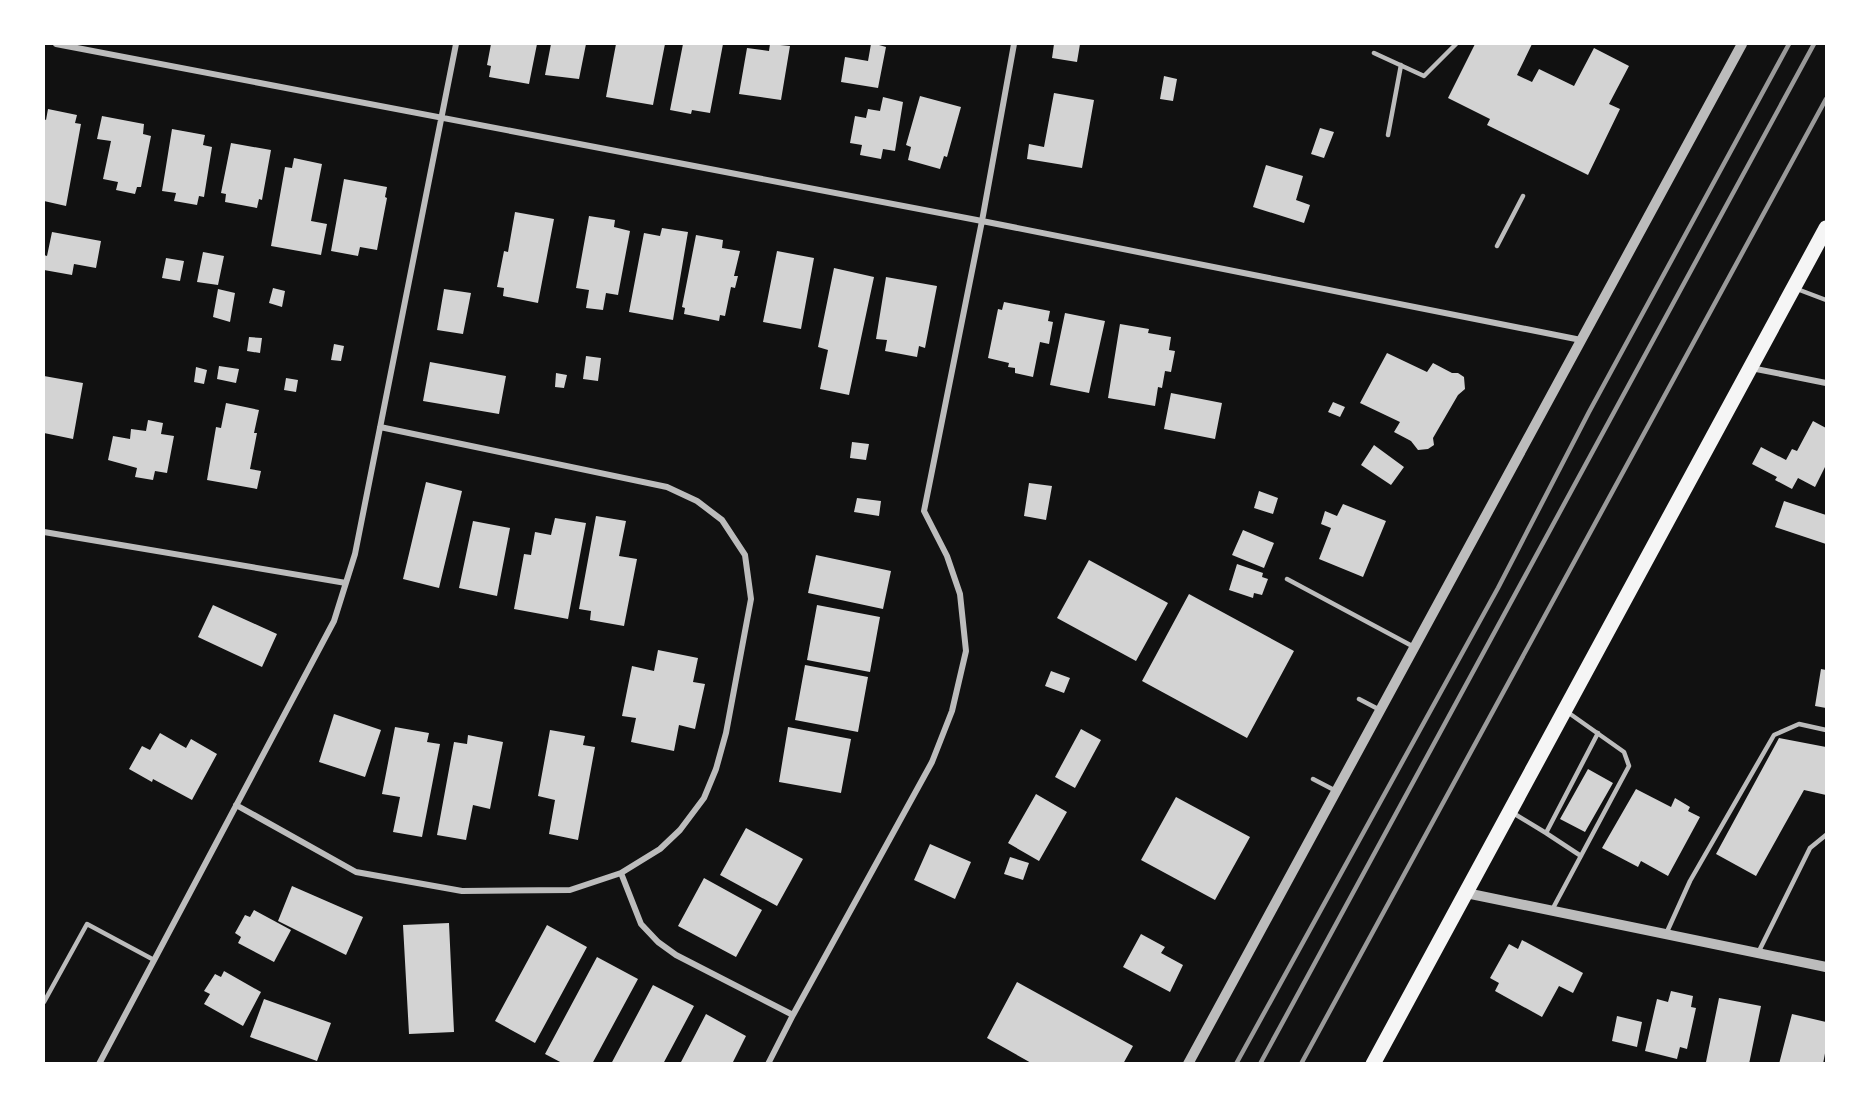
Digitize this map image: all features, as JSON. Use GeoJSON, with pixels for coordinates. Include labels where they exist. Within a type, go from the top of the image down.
{"type":"FeatureCollection","features":[{"type":"Feature","properties":{"kind":"main road"},"geometry":{"type":"LineString","coordinates":[[1373,1064],[1827,228]]}},
{"type":"Feature","properties":{"kind":"street"},"geometry":{"type":"LineString","coordinates":[[56,44],[982,221],[1581,340]]}},
{"type":"Feature","properties":{"kind":"street"},"geometry":{"type":"LineString","coordinates":[[99,1064],[334,621],[355,554],[456,44]]}},
{"type":"Feature","properties":{"kind":"street"},"geometry":{"type":"LineString","coordinates":[[768,1064],[932,762],[951,711],[966,651],[960,594],[947,556],[924,511],[982,221],[1014,44]]}},
{"type":"Feature","properties":{"kind":"street"},"geometry":{"type":"LineString","coordinates":[[1188,1064],[1742,44]]}},
{"type":"Feature","properties":{"kind":"street"},"geometry":{"type":"LineString","coordinates":[[1751,368],[1827,383]]}},
{"type":"Feature","properties":{"kind":"street"},"geometry":{"type":"LineString","coordinates":[[236,805],[356,872],[462,891],[570,890],[621,873],[660,849],[680,830],[704,798],[716,769],[726,734],[751,599],[745,555],[722,520],[697,501],[667,487],[380,427]]}},
{"type":"Feature","properties":{"kind":"street"},"geometry":{"type":"LineString","coordinates":[[44,532],[346,583]]}},
{"type":"Feature","properties":{"kind":"street"},"geometry":{"type":"LineString","coordinates":[[621,873],[641,924],[658,942],[676,955],[793,1015]]}},
{"type":"Feature","properties":{"kind":"street"},"geometry":{"type":"LineString","coordinates":[[1466,892],[1827,967]]}},
{"type":"Feature","properties":{"kind":"lane"},"geometry":{"type":"LineString","coordinates":[[1374,53],[1424,76],[1456,44]]}},
{"type":"Feature","properties":{"kind":"lane"},"geometry":{"type":"LineString","coordinates":[[1388,135],[1401,65]]}},
{"type":"Feature","properties":{"kind":"lane"},"geometry":{"type":"LineString","coordinates":[[1497,246],[1522,196]]}},
{"type":"Feature","properties":{"kind":"lane"},"geometry":{"type":"LineString","coordinates":[[1794,288],[1827,300]]}},
{"type":"Feature","properties":{"kind":"lane"},"geometry":{"type":"LineString","coordinates":[[1287,579],[1414,647]]}},
{"type":"Feature","properties":{"kind":"lane"},"geometry":{"type":"LineString","coordinates":[[1359,699],[1380,710]]}},
{"type":"Feature","properties":{"kind":"lane"},"geometry":{"type":"LineString","coordinates":[[1552,910],[1629,766],[1624,752],[1565,710]]}},
{"type":"Feature","properties":{"kind":"lane"},"geometry":{"type":"LineString","coordinates":[[1665,934],[1690,881],[1774,735],[1799,724],[1827,729]]}},
{"type":"Feature","properties":{"kind":"lane"},"geometry":{"type":"LineString","coordinates":[[1546,833],[1598,733]]}},
{"type":"Feature","properties":{"kind":"lane"},"geometry":{"type":"LineString","coordinates":[[1313,779],[1336,790]]}},
{"type":"Feature","properties":{"kind":"lane"},"geometry":{"type":"LineString","coordinates":[[1510,812],[1581,856]]}},
{"type":"Feature","properties":{"kind":"lane"},"geometry":{"type":"LineString","coordinates":[[1758,953],[1810,848],[1827,835]]}},
{"type":"Feature","properties":{"kind":"lane"},"geometry":{"type":"LineString","coordinates":[[44,1002],[87,924],[154,960]]}},
{"type":"Feature","properties":{"kind":"building"},"geometry":{"type":"Polygon","coordinates":[[[491,44],[537,44],[529,84],[489,77],[491,66],[487,65],[491,44]]]}},
{"type":"Feature","properties":{"kind":"building"},"geometry":{"type":"Polygon","coordinates":[[[551,44],[586,44],[579,79],[545,75],[551,44]]]}},
{"type":"Feature","properties":{"kind":"building"},"geometry":{"type":"Polygon","coordinates":[[[616,44],[665,44],[653,105],[606,97],[616,44]]]}},
{"type":"Feature","properties":{"kind":"building"},"geometry":{"type":"Polygon","coordinates":[[[683,44],[723,44],[710,113],[692,110],[691,114],[670,110],[683,44]]]}},
{"type":"Feature","properties":{"kind":"building"},"geometry":{"type":"Polygon","coordinates":[[[770,44],[790,46],[781,100],[739,94],[747,48],[769,51],[770,44]]]}},
{"type":"Feature","properties":{"kind":"building"},"geometry":{"type":"Polygon","coordinates":[[[871,44],[886,47],[878,88],[841,82],[845,57],[868,61],[871,44]]]}},
{"type":"Feature","properties":{"kind":"building"},"geometry":{"type":"Polygon","coordinates":[[[1054,44],[1080,44],[1077,62],[1052,58],[1054,44]]]}},
{"type":"Feature","properties":{"kind":"building"},"geometry":{"type":"Polygon","coordinates":[[[1475,44],[1532,44],[1517,75],[1532,82],[1539,69],[1574,86],[1594,48],[1629,66],[1609,104],[1620,109],[1588,175],[1487,125],[1490,119],[1448,98],[1475,44]]]}},
{"type":"Feature","properties":{"kind":"building"},"geometry":{"type":"Polygon","coordinates":[[[1164,76],[1177,79],[1173,101],[1160,99],[1164,76]]]}},
{"type":"Feature","properties":{"kind":"building"},"geometry":{"type":"Polygon","coordinates":[[[1054,93],[1094,100],[1082,168],[1027,159],[1029,144],[1044,147],[1054,93]]]}},
{"type":"Feature","properties":{"kind":"building"},"geometry":{"type":"Polygon","coordinates":[[[920,96],[961,107],[947,157],[944,156],[940,169],[908,160],[911,147],[906,145],[920,96]]]}},
{"type":"Feature","properties":{"kind":"building"},"geometry":{"type":"Polygon","coordinates":[[[883,97],[903,102],[895,151],[883,149],[881,159],[860,155],[862,145],[850,143],[855,116],[866,118],[868,109],[880,111],[883,97]]]}},
{"type":"Feature","properties":{"kind":"building"},"geometry":{"type":"Polygon","coordinates":[[[48,109],[77,115],[75,123],[81,124],[66,206],[44,201],[44,119],[46,120],[48,109]]]}},
{"type":"Feature","properties":{"kind":"building"},"geometry":{"type":"Polygon","coordinates":[[[102,116],[144,124],[143,134],[151,136],[141,187],[137,187],[135,194],[116,190],[118,182],[103,179],[111,141],[97,139],[102,116]]]}},
{"type":"Feature","properties":{"kind":"building"},"geometry":{"type":"Polygon","coordinates":[[[1320,128],[1334,132],[1324,158],[1311,154],[1320,128]]]}},
{"type":"Feature","properties":{"kind":"building"},"geometry":{"type":"Polygon","coordinates":[[[172,129],[205,135],[203,145],[212,147],[204,197],[199,196],[197,205],[174,201],[176,193],[162,191],[172,129]]]}},
{"type":"Feature","properties":{"kind":"building"},"geometry":{"type":"Polygon","coordinates":[[[231,143],[271,150],[262,200],[259,199],[257,208],[225,202],[226,194],[221,193],[231,143]]]}},
{"type":"Feature","properties":{"kind":"building"},"geometry":{"type":"Polygon","coordinates":[[[294,158],[322,164],[311,221],[327,224],[321,255],[271,246],[285,167],[292,168],[294,158]]]}},
{"type":"Feature","properties":{"kind":"building"},"geometry":{"type":"Polygon","coordinates":[[[1266,165],[1303,176],[1296,200],[1310,205],[1304,223],[1253,207],[1266,165]]]}},
{"type":"Feature","properties":{"kind":"building"},"geometry":{"type":"Polygon","coordinates":[[[344,179],[387,187],[377,250],[360,247],[358,256],[331,251],[344,179]]]}},
{"type":"Feature","properties":{"kind":"building"},"geometry":{"type":"Polygon","coordinates":[[[515,212],[554,219],[538,303],[503,296],[504,288],[497,287],[504,251],[508,252],[515,212]]]}},
{"type":"Feature","properties":{"kind":"building"},"geometry":{"type":"Polygon","coordinates":[[[589,216],[615,220],[614,227],[630,231],[618,295],[606,293],[603,310],[586,308],[589,290],[576,288],[589,216]]]}},
{"type":"Feature","properties":{"kind":"building"},"geometry":{"type":"Polygon","coordinates":[[[662,228],[688,232],[673,320],[629,312],[644,233],[660,236],[662,228]]]}},
{"type":"Feature","properties":{"kind":"building"},"geometry":{"type":"Polygon","coordinates":[[[52,232],[101,241],[96,268],[74,264],[72,275],[44,270],[44,255],[47,256],[52,232]]]}},
{"type":"Feature","properties":{"kind":"building"},"geometry":{"type":"Polygon","coordinates":[[[696,235],[723,240],[722,248],[740,251],[734,276],[738,276],[735,288],[731,287],[725,316],[720,315],[719,321],[684,314],[685,308],[682,307],[696,235]]]}},
{"type":"Feature","properties":{"kind":"building"},"geometry":{"type":"Polygon","coordinates":[[[777,251],[814,258],[801,329],[763,322],[777,251]]]}},
{"type":"Feature","properties":{"kind":"building"},"geometry":{"type":"Polygon","coordinates":[[[203,252],[224,256],[218,285],[197,282],[203,252]]]}},
{"type":"Feature","properties":{"kind":"building"},"geometry":{"type":"Polygon","coordinates":[[[166,258],[184,261],[180,281],[162,278],[166,258]]]}},
{"type":"Feature","properties":{"kind":"building"},"geometry":{"type":"Polygon","coordinates":[[[834,268],[874,277],[849,395],[820,389],[828,350],[818,347],[834,268]]]}},
{"type":"Feature","properties":{"kind":"building"},"geometry":{"type":"Polygon","coordinates":[[[886,277],[937,286],[925,348],[919,346],[917,357],[885,351],[887,340],[876,339],[886,277]]]}},
{"type":"Feature","properties":{"kind":"building"},"geometry":{"type":"Polygon","coordinates":[[[273,288],[285,291],[282,307],[269,303],[273,288]]]}},
{"type":"Feature","properties":{"kind":"building"},"geometry":{"type":"Polygon","coordinates":[[[218,289],[235,293],[230,322],[213,317],[218,289]]]}},
{"type":"Feature","properties":{"kind":"building"},"geometry":{"type":"Polygon","coordinates":[[[444,289],[471,293],[463,334],[437,330],[444,289]]]}},
{"type":"Feature","properties":{"kind":"building"},"geometry":{"type":"Polygon","coordinates":[[[1004,302],[1050,311],[1048,321],[1053,322],[1049,344],[1040,342],[1033,377],[1015,373],[1015,368],[1008,367],[1009,363],[988,358],[998,309],[1002,310],[1004,302]]]}},
{"type":"Feature","properties":{"kind":"building"},"geometry":{"type":"Polygon","coordinates":[[[1065,313],[1105,321],[1089,393],[1050,385],[1065,313]]]}},
{"type":"Feature","properties":{"kind":"building"},"geometry":{"type":"Polygon","coordinates":[[[1120,324],[1149,329],[1148,333],[1171,337],[1169,350],[1175,351],[1171,372],[1165,371],[1162,388],[1158,387],[1155,406],[1108,398],[1120,324]]]}},
{"type":"Feature","properties":{"kind":"building"},"geometry":{"type":"Polygon","coordinates":[[[249,337],[262,338],[260,353],[247,351],[249,337]]]}},
{"type":"Feature","properties":{"kind":"building"},"geometry":{"type":"Polygon","coordinates":[[[334,344],[344,346],[341,361],[331,360],[334,344]]]}},
{"type":"Feature","properties":{"kind":"building"},"geometry":{"type":"Polygon","coordinates":[[[1387,353],[1427,372],[1433,363],[1464,377],[1465,389],[1458,395],[1433,438],[1434,445],[1428,449],[1418,450],[1411,441],[1394,432],[1400,422],[1360,403],[1387,353]]]}},
{"type":"Feature","properties":{"kind":"building"},"geometry":{"type":"Polygon","coordinates":[[[586,356],[601,358],[598,381],[583,379],[586,356]]]}},
{"type":"Feature","properties":{"kind":"building"},"geometry":{"type":"Polygon","coordinates":[[[430,362],[506,376],[499,414],[423,401],[430,362]]]}},
{"type":"Feature","properties":{"kind":"building"},"geometry":{"type":"Polygon","coordinates":[[[219,366],[239,369],[236,383],[217,379],[219,366]]]}},
{"type":"Feature","properties":{"kind":"building"},"geometry":{"type":"Polygon","coordinates":[[[196,367],[207,370],[204,384],[194,382],[196,367]]]}},
{"type":"Feature","properties":{"kind":"building"},"geometry":{"type":"Polygon","coordinates":[[[556,373],[567,375],[564,388],[555,387],[556,373]]]}},
{"type":"Feature","properties":{"kind":"building"},"geometry":{"type":"Polygon","coordinates":[[[44,376],[83,383],[73,439],[44,433],[44,376]]]}},
{"type":"Feature","properties":{"kind":"building"},"geometry":{"type":"Polygon","coordinates":[[[286,378],[298,380],[296,392],[284,390],[286,378]]]}},
{"type":"Feature","properties":{"kind":"building"},"geometry":{"type":"Polygon","coordinates":[[[1171,393],[1222,403],[1215,439],[1164,429],[1171,393]]]}},
{"type":"Feature","properties":{"kind":"building"},"geometry":{"type":"Polygon","coordinates":[[[1333,402],[1345,407],[1340,417],[1328,412],[1333,402]]]}},
{"type":"Feature","properties":{"kind":"building"},"geometry":{"type":"Polygon","coordinates":[[[226,403],[259,410],[250,469],[261,471],[257,489],[207,480],[216,427],[221,428],[226,403]]]}},
{"type":"Feature","properties":{"kind":"building"},"geometry":{"type":"Polygon","coordinates":[[[148,420],[163,423],[161,434],[174,436],[167,473],[155,471],[153,480],[135,477],[137,468],[108,460],[113,436],[130,439],[131,429],[146,431],[148,420]]]}},
{"type":"Feature","properties":{"kind":"building"},"geometry":{"type":"Polygon","coordinates":[[[1813,421],[1826,428],[1826,465],[1815,487],[1798,478],[1792,489],[1775,480],[1777,477],[1752,464],[1761,447],[1786,460],[1792,449],[1797,451],[1813,421]]]}},
{"type":"Feature","properties":{"kind":"building"},"geometry":{"type":"Polygon","coordinates":[[[852,442],[869,444],[866,460],[850,458],[852,442]]]}},
{"type":"Feature","properties":{"kind":"building"},"geometry":{"type":"Polygon","coordinates":[[[1374,445],[1404,467],[1391,485],[1361,465],[1374,445]]]}},
{"type":"Feature","properties":{"kind":"building"},"geometry":{"type":"Polygon","coordinates":[[[426,482],[462,491],[439,588],[403,579],[426,482]]]}},
{"type":"Feature","properties":{"kind":"building"},"geometry":{"type":"Polygon","coordinates":[[[1029,483],[1052,486],[1046,520],[1024,516],[1029,483]]]}},
{"type":"Feature","properties":{"kind":"building"},"geometry":{"type":"Polygon","coordinates":[[[1259,491],[1278,498],[1273,514],[1254,508],[1259,491]]]}},
{"type":"Feature","properties":{"kind":"building"},"geometry":{"type":"Polygon","coordinates":[[[857,498],[881,501],[879,516],[854,512],[857,498]]]}},
{"type":"Feature","properties":{"kind":"building"},"geometry":{"type":"Polygon","coordinates":[[[1784,501],[1826,515],[1826,544],[1775,527],[1784,501]]]}},
{"type":"Feature","properties":{"kind":"building"},"geometry":{"type":"Polygon","coordinates":[[[1343,504],[1386,521],[1363,577],[1319,559],[1331,528],[1321,524],[1325,511],[1337,516],[1343,504]]]}},
{"type":"Feature","properties":{"kind":"building"},"geometry":{"type":"Polygon","coordinates":[[[596,516],[626,521],[619,556],[637,559],[624,626],[590,620],[591,611],[579,609],[596,516]]]}},
{"type":"Feature","properties":{"kind":"building"},"geometry":{"type":"Polygon","coordinates":[[[555,518],[586,523],[568,619],[514,609],[524,554],[531,555],[535,532],[551,535],[555,518]]]}},
{"type":"Feature","properties":{"kind":"building"},"geometry":{"type":"Polygon","coordinates":[[[473,521],[510,528],[497,596],[459,588],[473,521]]]}},
{"type":"Feature","properties":{"kind":"building"},"geometry":{"type":"Polygon","coordinates":[[[1243,530],[1274,543],[1264,568],[1232,555],[1243,530]]]}},
{"type":"Feature","properties":{"kind":"building"},"geometry":{"type":"Polygon","coordinates":[[[816,555],[891,571],[883,609],[808,593],[816,555]]]}},
{"type":"Feature","properties":{"kind":"building"},"geometry":{"type":"Polygon","coordinates":[[[1089,560],[1168,603],[1136,661],[1057,618],[1089,560]]]}},
{"type":"Feature","properties":{"kind":"building"},"geometry":{"type":"Polygon","coordinates":[[[1237,564],[1263,573],[1262,577],[1268,579],[1262,595],[1254,593],[1253,598],[1229,590],[1237,564]]]}},
{"type":"Feature","properties":{"kind":"building"},"geometry":{"type":"Polygon","coordinates":[[[1189,594],[1294,651],[1247,738],[1142,681],[1189,594]]]}},
{"type":"Feature","properties":{"kind":"building"},"geometry":{"type":"Polygon","coordinates":[[[213,605],[277,634],[262,667],[198,637],[213,605]]]}},
{"type":"Feature","properties":{"kind":"building"},"geometry":{"type":"Polygon","coordinates":[[[817,605],[880,617],[870,672],[807,660],[817,605]]]}},
{"type":"Feature","properties":{"kind":"building"},"geometry":{"type":"Polygon","coordinates":[[[658,650],[698,658],[693,682],[705,684],[695,729],[679,725],[674,751],[631,742],[636,718],[622,716],[632,666],[654,671],[658,650]]]}},
{"type":"Feature","properties":{"kind":"building"},"geometry":{"type":"Polygon","coordinates":[[[805,665],[868,677],[858,732],[795,720],[805,665]]]}},
{"type":"Feature","properties":{"kind":"building"},"geometry":{"type":"Polygon","coordinates":[[[1821,669],[1826,670],[1826,708],[1815,706],[1821,669]]]}},
{"type":"Feature","properties":{"kind":"building"},"geometry":{"type":"Polygon","coordinates":[[[1051,671],[1070,678],[1064,693],[1045,686],[1051,671]]]}},
{"type":"Feature","properties":{"kind":"building"},"geometry":{"type":"Polygon","coordinates":[[[334,714],[381,730],[365,777],[319,762],[334,714]]]}},
{"type":"Feature","properties":{"kind":"building"},"geometry":{"type":"Polygon","coordinates":[[[395,727],[429,733],[427,742],[440,744],[422,837],[393,832],[400,797],[382,794],[395,727]]]}},
{"type":"Feature","properties":{"kind":"building"},"geometry":{"type":"Polygon","coordinates":[[[788,727],[851,739],[841,793],[779,782],[788,727]]]}},
{"type":"Feature","properties":{"kind":"building"},"geometry":{"type":"Polygon","coordinates":[[[1081,729],[1101,740],[1075,788],[1055,777],[1081,729]]]}},
{"type":"Feature","properties":{"kind":"building"},"geometry":{"type":"Polygon","coordinates":[[[550,730],[585,736],[583,745],[595,747],[578,840],[549,834],[555,800],[538,796],[550,730]]]}},
{"type":"Feature","properties":{"kind":"building"},"geometry":{"type":"Polygon","coordinates":[[[160,733],[186,748],[191,739],[217,754],[192,800],[129,769],[142,746],[150,750],[160,733]]]}},
{"type":"Feature","properties":{"kind":"building"},"geometry":{"type":"Polygon","coordinates":[[[468,735],[503,742],[490,809],[473,805],[466,840],[437,835],[454,742],[467,744],[468,735]]]}},
{"type":"Feature","properties":{"kind":"building"},"geometry":{"type":"Polygon","coordinates":[[[1779,738],[1826,747],[1826,795],[1804,790],[1756,876],[1716,854],[1779,738]]]}},
{"type":"Feature","properties":{"kind":"building"},"geometry":{"type":"Polygon","coordinates":[[[1588,769],[1613,783],[1585,832],[1560,819],[1588,769]]]}},
{"type":"Feature","properties":{"kind":"building"},"geometry":{"type":"Polygon","coordinates":[[[1636,789],[1671,807],[1675,798],[1690,807],[1688,811],[1700,817],[1668,876],[1641,861],[1638,867],[1602,848],[1636,789]]]}},
{"type":"Feature","properties":{"kind":"building"},"geometry":{"type":"Polygon","coordinates":[[[1036,794],[1067,812],[1039,861],[1008,843],[1036,794]]]}},
{"type":"Feature","properties":{"kind":"building"},"geometry":{"type":"Polygon","coordinates":[[[1176,797],[1250,837],[1215,900],[1141,860],[1176,797]]]}},
{"type":"Feature","properties":{"kind":"building"},"geometry":{"type":"Polygon","coordinates":[[[746,828],[803,859],[777,906],[720,875],[746,828]]]}},
{"type":"Feature","properties":{"kind":"building"},"geometry":{"type":"Polygon","coordinates":[[[930,844],[971,862],[955,899],[914,880],[930,844]]]}},
{"type":"Feature","properties":{"kind":"building"},"geometry":{"type":"Polygon","coordinates":[[[1010,857],[1029,863],[1023,880],[1004,874],[1010,857]]]}},
{"type":"Feature","properties":{"kind":"building"},"geometry":{"type":"Polygon","coordinates":[[[704,878],[762,910],[736,957],[678,926],[704,878]]]}},
{"type":"Feature","properties":{"kind":"building"},"geometry":{"type":"Polygon","coordinates":[[[292,886],[363,917],[346,955],[278,921],[292,886]]]}},
{"type":"Feature","properties":{"kind":"building"},"geometry":{"type":"Polygon","coordinates":[[[254,910],[291,930],[274,962],[238,943],[241,937],[235,933],[245,915],[250,917],[254,910]]]}},
{"type":"Feature","properties":{"kind":"building"},"geometry":{"type":"Polygon","coordinates":[[[449,923],[454,1032],[409,1034],[403,925],[449,923]]]}},
{"type":"Feature","properties":{"kind":"building"},"geometry":{"type":"Polygon","coordinates":[[[547,925],[587,947],[535,1043],[495,1021],[547,925]]]}},
{"type":"Feature","properties":{"kind":"building"},"geometry":{"type":"Polygon","coordinates":[[[1141,934],[1165,947],[1161,953],[1183,965],[1170,992],[1123,967],[1141,934]]]}},
{"type":"Feature","properties":{"kind":"building"},"geometry":{"type":"Polygon","coordinates":[[[1522,940],[1583,973],[1573,993],[1559,986],[1542,1017],[1495,991],[1499,983],[1490,978],[1509,944],[1518,949],[1522,940]]]}},
{"type":"Feature","properties":{"kind":"building"},"geometry":{"type":"Polygon","coordinates":[[[597,957],[638,979],[592,1064],[564,1064],[545,1054],[597,957]]]}},
{"type":"Feature","properties":{"kind":"building"},"geometry":{"type":"Polygon","coordinates":[[[224,971],[261,992],[243,1026],[204,1004],[210,994],[204,991],[215,974],[221,977],[224,971]]]}},
{"type":"Feature","properties":{"kind":"building"},"geometry":{"type":"Polygon","coordinates":[[[1017,982],[1133,1046],[1123,1064],[1033,1064],[987,1038],[1017,982]]]}},
{"type":"Feature","properties":{"kind":"building"},"geometry":{"type":"Polygon","coordinates":[[[653,985],[694,1006],[663,1064],[611,1064],[653,985]]]}},
{"type":"Feature","properties":{"kind":"building"},"geometry":{"type":"Polygon","coordinates":[[[1671,991],[1693,996],[1691,1007],[1696,1008],[1687,1049],[1680,1047],[1677,1059],[1645,1051],[1657,999],[1668,1002],[1671,991]]]}},
{"type":"Feature","properties":{"kind":"building"},"geometry":{"type":"Polygon","coordinates":[[[1719,998],[1761,1006],[1749,1064],[1706,1062],[1719,998]]]}},
{"type":"Feature","properties":{"kind":"building"},"geometry":{"type":"Polygon","coordinates":[[[264,999],[331,1023],[317,1061],[250,1037],[264,999]]]}},
{"type":"Feature","properties":{"kind":"building"},"geometry":{"type":"Polygon","coordinates":[[[706,1014],[746,1036],[732,1064],[680,1064],[706,1014]]]}},
{"type":"Feature","properties":{"kind":"building"},"geometry":{"type":"Polygon","coordinates":[[[1792,1014],[1826,1022],[1826,1048],[1823,1064],[1779,1064],[1792,1014]]]}},
{"type":"Feature","properties":{"kind":"building"},"geometry":{"type":"Polygon","coordinates":[[[1617,1016],[1642,1022],[1637,1047],[1612,1041],[1617,1016]]]}},
{"type":"Feature","properties":{"kind":"railway"},"geometry":{"type":"LineString","coordinates":[[1236,1064],[1498,588],[1589,412],[1789,44]]}},
{"type":"Feature","properties":{"kind":"railway"},"geometry":{"type":"LineString","coordinates":[[1260,1064],[1814,44]]}},
{"type":"Feature","properties":{"kind":"railway"},"geometry":{"type":"LineString","coordinates":[[1301,1064],[1826,99]]}}]}
